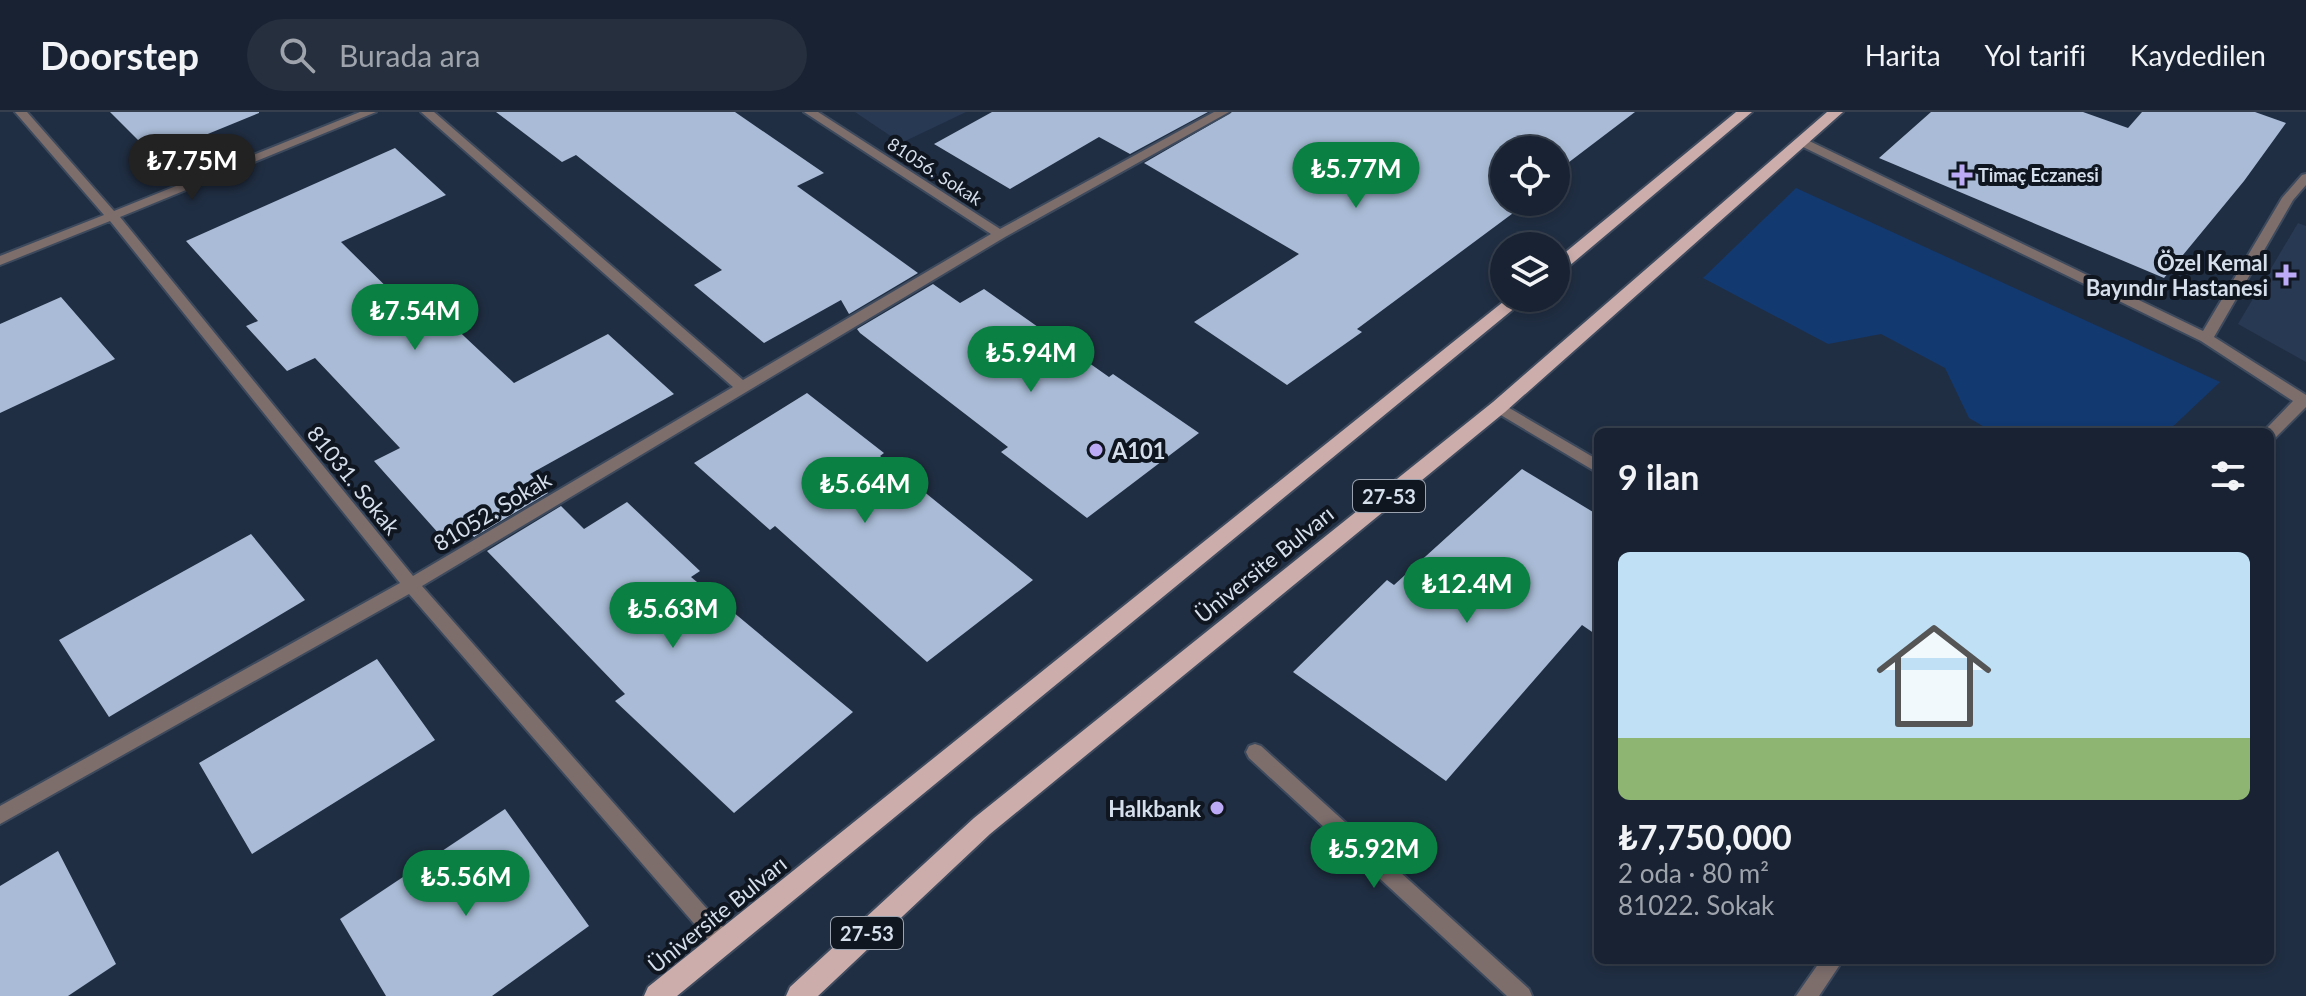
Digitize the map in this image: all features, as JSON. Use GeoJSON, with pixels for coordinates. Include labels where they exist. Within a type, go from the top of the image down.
{"type":"FeatureCollection","features":[{"type":"Feature","properties":{"kind":"main road","name":"Üniversite Bulvarı"},"geometry":{"type":"LineString","coordinates":[[799,996],[982,826],[1499,407],[1836,112]]}},
{"type":"Feature","properties":{"kind":"main road"},"geometry":{"type":"LineString","coordinates":[[1570,256],[1737,113]]}},
{"type":"Feature","properties":{"kind":"main road","name":"Üniversite Bulvarı"},"geometry":{"type":"LineString","coordinates":[[657,996],[1502,312]]}},
{"type":"Feature","properties":{"kind":"street","name":"81031. Sokak"},"geometry":{"type":"LineString","coordinates":[[21,112],[111,215],[411,585],[724,943]]}},
{"type":"Feature","properties":{"kind":"street"},"geometry":{"type":"LineString","coordinates":[[0,261],[370,112]]}},
{"type":"Feature","properties":{"kind":"street"},"geometry":{"type":"LineString","coordinates":[[427,112],[743,388]]}},
{"type":"Feature","properties":{"kind":"street","name":"81056. Sokak"},"geometry":{"type":"LineString","coordinates":[[810,112],[1000,234]]}},
{"type":"Feature","properties":{"kind":"street","name":"81052. Sokak"},"geometry":{"type":"LineString","coordinates":[[0,816],[411,585],[1000,234],[1223,112]]}},
{"type":"Feature","properties":{"kind":"street"},"geometry":{"type":"LineString","coordinates":[[1801,141],[2206,338],[2304,401],[2274,430]]}},
{"type":"Feature","properties":{"kind":"street"},"geometry":{"type":"LineString","coordinates":[[2206,338],[2288,198],[2306,178]]}},
{"type":"Feature","properties":{"kind":"street"},"geometry":{"type":"LineString","coordinates":[[2288,198],[2306,206]]}},
{"type":"Feature","properties":{"kind":"street"},"geometry":{"type":"LineString","coordinates":[[1499,407],[1594,465]]}},
{"type":"Feature","properties":{"kind":"street"},"geometry":{"type":"LineString","coordinates":[[1255,752],[1522,996]]}},
{"type":"Feature","properties":{"kind":"street"},"geometry":{"type":"LineString","coordinates":[[1806,996],[1830,964]]}},
{"type":"Feature","properties":{"kind":"shaded area"},"geometry":{"type":"Polygon","coordinates":[[[855,112],[966,112],[901,143],[855,112]]]}},
{"type":"Feature","properties":{"kind":"shaded area"},"geometry":{"type":"Polygon","coordinates":[[[1796,188],[2220,382],[2171,428],[1986,428],[1969,418],[1945,368],[1881,334],[1828,344],[1703,278],[1796,188]]]}},
{"type":"Feature","properties":{"kind":"shaded area","name":"Özel Kemal Bayındır Hastanesi"},"geometry":{"type":"Polygon","coordinates":[[[2298,223],[2306,226],[2306,362],[2238,324],[2298,223]]]}},
{"type":"Feature","properties":{"kind":"building"},"geometry":{"type":"Polygon","coordinates":[[[110,112],[259,112],[259,113],[154,156],[110,112]]]}},
{"type":"Feature","properties":{"kind":"building"},"geometry":{"type":"Polygon","coordinates":[[[496,112],[735,112],[824,173],[797,186],[918,273],[849,314],[841,300],[764,343],[694,285],[722,270],[576,155],[562,162],[496,112]]]}},
{"type":"Feature","properties":{"kind":"building"},"geometry":{"type":"Polygon","coordinates":[[[992,112],[1208,112],[1130,154],[1099,137],[1010,189],[934,144],[992,112]]]}},
{"type":"Feature","properties":{"kind":"building"},"geometry":{"type":"Polygon","coordinates":[[[1232,112],[1635,112],[1570,161],[1570,136],[1490,136],[1490,216],[1509,216],[1357,329],[1362,332],[1287,385],[1194,322],[1299,254],[1144,163],[1232,112]]]}},
{"type":"Feature","properties":{"kind":"building"},"geometry":{"type":"Polygon","coordinates":[[[1931,112],[2083,112],[2128,128],[2142,112],[2255,112],[2286,123],[2244,181],[2164,278],[1879,158],[1931,112]]]}},
{"type":"Feature","properties":{"kind":"building"},"geometry":{"type":"Polygon","coordinates":[[[395,148],[446,195],[341,242],[416,316],[433,307],[514,383],[608,334],[674,394],[530,474],[548,493],[474,537],[461,523],[440,535],[374,461],[400,448],[315,358],[287,371],[246,326],[258,321],[186,241],[395,148]]]}},
{"type":"Feature","properties":{"kind":"building"},"geometry":{"type":"Polygon","coordinates":[[[933,284],[960,303],[984,289],[1109,377],[1113,374],[1199,433],[1087,518],[1001,452],[1008,447],[857,329],[933,284]]]}},
{"type":"Feature","properties":{"kind":"building"},"geometry":{"type":"Polygon","coordinates":[[[61,297],[115,359],[0,413],[0,324],[61,297]]]}},
{"type":"Feature","properties":{"kind":"building"},"geometry":{"type":"Polygon","coordinates":[[[807,393],[884,453],[880,456],[1033,580],[927,662],[775,526],[770,530],[694,463],[807,393]]]}},
{"type":"Feature","properties":{"kind":"building"},"geometry":{"type":"Polygon","coordinates":[[[1522,469],[1594,513],[1594,633],[1582,625],[1446,781],[1293,672],[1387,580],[1394,585],[1522,469]]]}},
{"type":"Feature","properties":{"kind":"building"},"geometry":{"type":"Polygon","coordinates":[[[627,502],[700,571],[691,577],[853,712],[734,813],[615,701],[625,694],[487,551],[561,506],[584,529],[627,502]]]}},
{"type":"Feature","properties":{"kind":"building"},"geometry":{"type":"Polygon","coordinates":[[[251,534],[305,600],[109,717],[59,640],[251,534]]]}},
{"type":"Feature","properties":{"kind":"building"},"geometry":{"type":"Polygon","coordinates":[[[377,659],[435,740],[252,854],[199,763],[377,659]]]}},
{"type":"Feature","properties":{"kind":"building"},"geometry":{"type":"Polygon","coordinates":[[[505,809],[589,926],[492,996],[386,996],[340,919],[505,809]]]}},
{"type":"Feature","properties":{"kind":"building"},"geometry":{"type":"Polygon","coordinates":[[[58,851],[116,964],[68,996],[0,996],[0,886],[58,851]]]}},
{"type":"Feature","properties":{"kind":"place","name":"Timaç Eczanesi"},"geometry":{"type":"Point","coordinates":[1962,175]}},
{"type":"Feature","properties":{"kind":"place","name":"Özel Kemal Bayındır Hastanesi"},"geometry":{"type":"Point","coordinates":[2286,275]}},
{"type":"Feature","properties":{"kind":"place","name":"A101"},"geometry":{"type":"Point","coordinates":[1096,450]}},
{"type":"Feature","properties":{"kind":"place","name":"Halkbank"},"geometry":{"type":"Point","coordinates":[1217,808]}}]}
